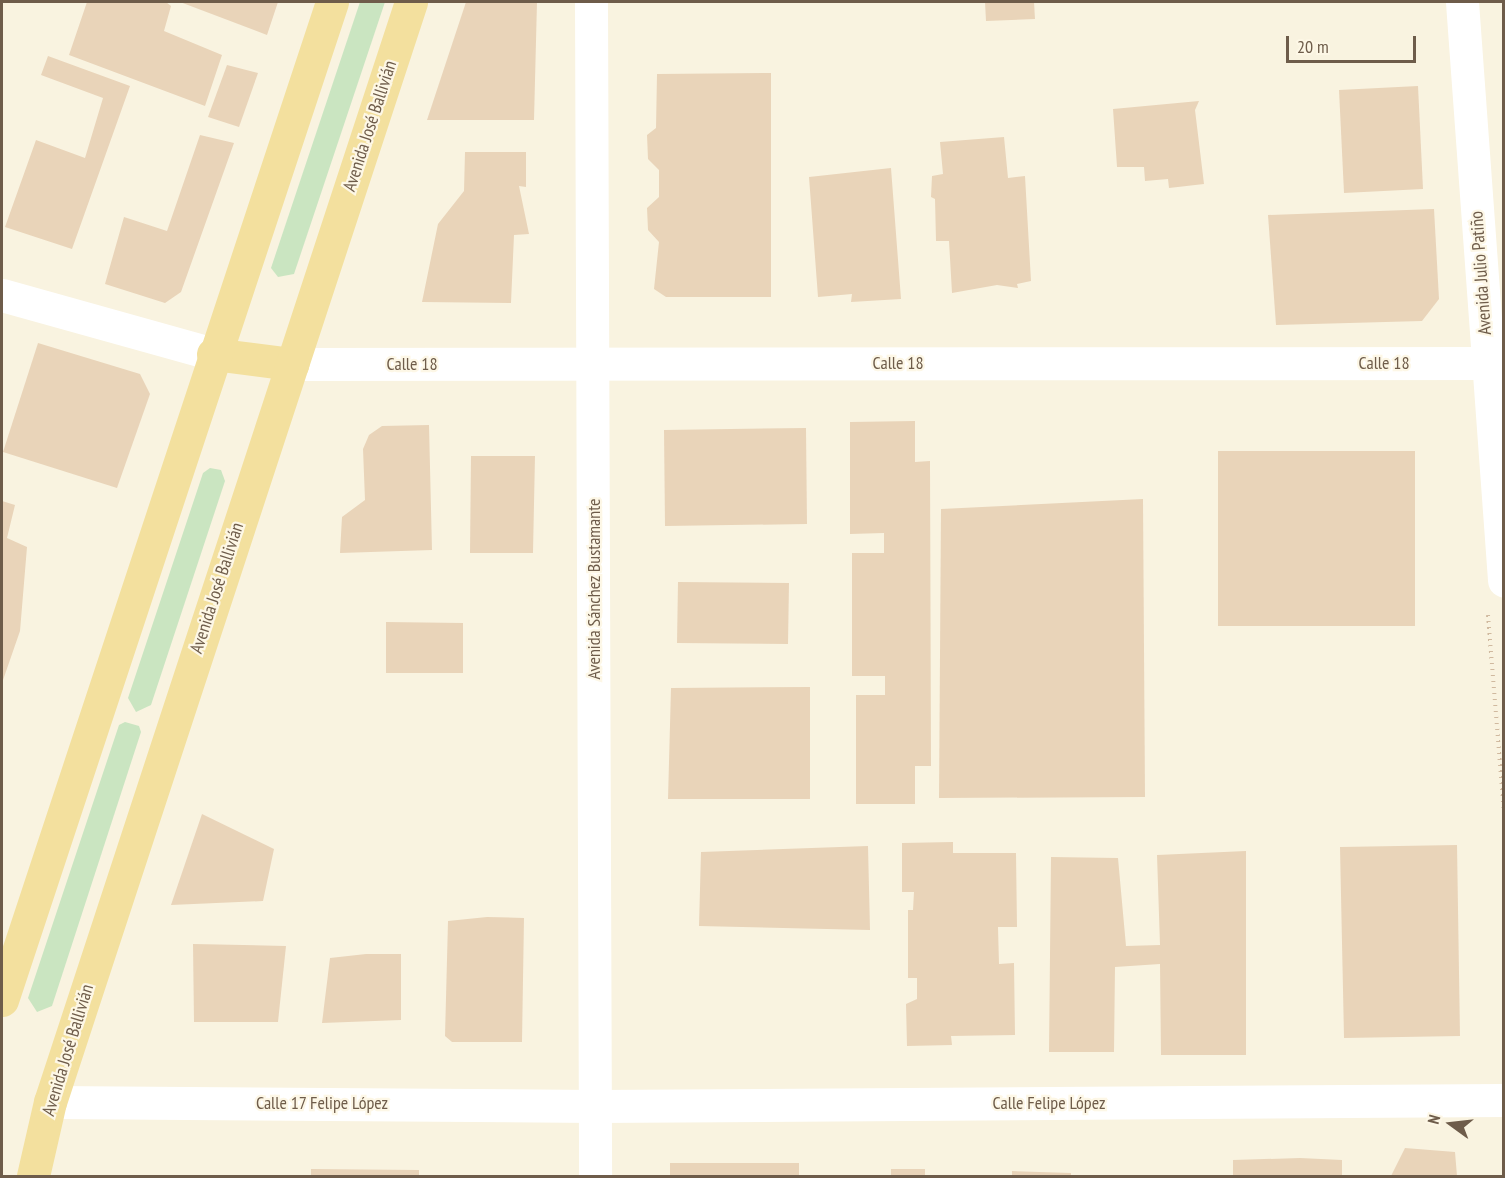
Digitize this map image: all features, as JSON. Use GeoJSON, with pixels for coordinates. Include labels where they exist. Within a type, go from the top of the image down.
{"type":"FeatureCollection","features":[{"type":"Feature","properties":{"kind":"main road"},"geometry":{"type":"LineString","coordinates":[[2,1000],[213,354],[332,2]]}},
{"type":"Feature","properties":{"kind":"main road","name":"Avenida José Ballivián"},"geometry":{"type":"LineString","coordinates":[[33,1176],[50,1102],[411,2]]}},
{"type":"Feature","properties":{"kind":"main road"},"geometry":{"type":"LineString","coordinates":[[213,354],[292,364]]}},
{"type":"Feature","properties":{"kind":"street","name":"Avenida Sánchez Bustamante"},"geometry":{"type":"LineString","coordinates":[[591,2],[595,362],[595,1176]]}},
{"type":"Feature","properties":{"kind":"street","name":"Avenida Julio Patiño"},"geometry":{"type":"LineString","coordinates":[[1462,2],[1496,363],[1503,580]]}},
{"type":"Feature","properties":{"kind":"street"},"geometry":{"type":"LineString","coordinates":[[2,295],[213,354]]}},
{"type":"Feature","properties":{"kind":"street","name":"Calle 18"},"geometry":{"type":"LineString","coordinates":[[292,364],[1496,363]]}},
{"type":"Feature","properties":{"kind":"street","name":"Calle Felipe López"},"geometry":{"type":"LineString","coordinates":[[595,1106],[1503,1100]]}},
{"type":"Feature","properties":{"kind":"street","name":"Calle 17 Felipe López"},"geometry":{"type":"LineString","coordinates":[[50,1102],[595,1106]]}},
{"type":"Feature","properties":{"kind":"green space"},"geometry":{"type":"Polygon","coordinates":[[[360,2],[385,2],[294,274],[278,277],[271,268],[360,2]]]}},
{"type":"Feature","properties":{"kind":"green space"},"geometry":{"type":"Polygon","coordinates":[[[210,468],[221,470],[225,481],[151,705],[136,712],[128,698],[203,473],[210,468]]]}},
{"type":"Feature","properties":{"kind":"green space"},"geometry":{"type":"Polygon","coordinates":[[[125,722],[139,726],[141,732],[52,1006],[37,1012],[28,998],[119,725],[125,722]]]}},
{"type":"Feature","properties":{"kind":"building"},"geometry":{"type":"Polygon","coordinates":[[[87,2],[166,2],[171,6],[164,31],[222,55],[205,106],[69,55],[87,2]]]}},
{"type":"Feature","properties":{"kind":"building"},"geometry":{"type":"Polygon","coordinates":[[[180,2],[278,2],[267,35],[180,2]]]}},
{"type":"Feature","properties":{"kind":"building"},"geometry":{"type":"Polygon","coordinates":[[[466,2],[537,2],[534,120],[427,120],[466,2]]]}},
{"type":"Feature","properties":{"kind":"building"},"geometry":{"type":"Polygon","coordinates":[[[985,2],[1034,2],[1035,19],[986,21],[985,2]]]}},
{"type":"Feature","properties":{"kind":"building"},"geometry":{"type":"Polygon","coordinates":[[[48,56],[130,86],[72,249],[5,227],[36,140],[85,158],[103,98],[41,75],[48,56]]]}},
{"type":"Feature","properties":{"kind":"building"},"geometry":{"type":"Polygon","coordinates":[[[227,65],[258,73],[239,127],[208,117],[227,65]]]}},
{"type":"Feature","properties":{"kind":"building"},"geometry":{"type":"Polygon","coordinates":[[[771,73],[771,297],[666,297],[654,289],[659,242],[648,230],[647,208],[659,197],[659,170],[648,159],[647,135],[656,128],[657,74],[771,73]]]}},
{"type":"Feature","properties":{"kind":"building"},"geometry":{"type":"Polygon","coordinates":[[[1418,86],[1423,189],[1344,193],[1339,90],[1418,86]]]}},
{"type":"Feature","properties":{"kind":"building"},"geometry":{"type":"Polygon","coordinates":[[[1199,101],[1195,110],[1204,184],[1169,188],[1168,179],[1145,181],[1144,167],[1117,167],[1113,109],[1199,101]]]}},
{"type":"Feature","properties":{"kind":"building"},"geometry":{"type":"Polygon","coordinates":[[[200,135],[234,143],[181,292],[165,303],[105,284],[124,217],[167,231],[200,135]]]}},
{"type":"Feature","properties":{"kind":"building"},"geometry":{"type":"Polygon","coordinates":[[[1004,137],[1008,178],[1025,176],[1031,281],[1017,284],[1018,288],[997,285],[952,293],[949,241],[936,241],[935,199],[931,197],[932,176],[943,174],[940,142],[1004,137]]]}},
{"type":"Feature","properties":{"kind":"building"},"geometry":{"type":"Polygon","coordinates":[[[465,152],[526,152],[526,187],[519,186],[529,234],[514,235],[511,303],[422,302],[438,224],[464,191],[465,152]]]}},
{"type":"Feature","properties":{"kind":"building"},"geometry":{"type":"Polygon","coordinates":[[[891,168],[901,299],[851,302],[852,294],[818,297],[809,177],[891,168]]]}},
{"type":"Feature","properties":{"kind":"building"},"geometry":{"type":"Polygon","coordinates":[[[1434,209],[1439,299],[1422,321],[1276,325],[1268,215],[1434,209]]]}},
{"type":"Feature","properties":{"kind":"building"},"geometry":{"type":"Polygon","coordinates":[[[38,343],[140,374],[150,394],[117,488],[3,452],[38,343]]]}},
{"type":"Feature","properties":{"kind":"building"},"geometry":{"type":"Polygon","coordinates":[[[915,421],[915,462],[930,461],[931,766],[915,766],[915,804],[856,804],[856,695],[885,695],[885,676],[852,676],[852,553],[884,553],[884,533],[850,534],[850,422],[915,421]]]}},
{"type":"Feature","properties":{"kind":"building"},"geometry":{"type":"Polygon","coordinates":[[[429,425],[432,550],[340,553],[342,517],[365,500],[363,449],[369,435],[382,426],[429,425]]]}},
{"type":"Feature","properties":{"kind":"building"},"geometry":{"type":"Polygon","coordinates":[[[806,428],[807,524],[665,526],[664,430],[806,428]]]}},
{"type":"Feature","properties":{"kind":"building"},"geometry":{"type":"Polygon","coordinates":[[[1218,451],[1415,451],[1415,626],[1218,626],[1218,451]]]}},
{"type":"Feature","properties":{"kind":"building"},"geometry":{"type":"Polygon","coordinates":[[[471,456],[535,456],[533,553],[470,553],[471,456]]]}},
{"type":"Feature","properties":{"kind":"building"},"geometry":{"type":"Polygon","coordinates":[[[1143,499],[1145,797],[939,798],[941,509],[1143,499]]]}},
{"type":"Feature","properties":{"kind":"building"},"geometry":{"type":"Polygon","coordinates":[[[2,501],[15,505],[7,538],[27,547],[20,631],[2,683],[2,501]]]}},
{"type":"Feature","properties":{"kind":"building"},"geometry":{"type":"Polygon","coordinates":[[[678,582],[789,583],[788,644],[677,643],[678,582]]]}},
{"type":"Feature","properties":{"kind":"building"},"geometry":{"type":"Polygon","coordinates":[[[386,622],[463,623],[463,673],[386,673],[386,622]]]}},
{"type":"Feature","properties":{"kind":"building"},"geometry":{"type":"Polygon","coordinates":[[[810,687],[810,799],[668,799],[671,688],[810,687]]]}},
{"type":"Feature","properties":{"kind":"building"},"geometry":{"type":"Polygon","coordinates":[[[202,814],[274,849],[263,901],[171,905],[202,814]]]}},
{"type":"Feature","properties":{"kind":"building"},"geometry":{"type":"Polygon","coordinates":[[[953,842],[953,853],[1016,853],[1017,927],[998,927],[999,964],[1014,963],[1015,1035],[951,1036],[952,1045],[907,1046],[906,1004],[917,999],[917,978],[908,978],[908,910],[913,910],[914,892],[902,892],[902,843],[953,842]]]}},
{"type":"Feature","properties":{"kind":"building"},"geometry":{"type":"Polygon","coordinates":[[[1457,845],[1460,1036],[1344,1038],[1340,847],[1457,845]]]}},
{"type":"Feature","properties":{"kind":"building"},"geometry":{"type":"Polygon","coordinates":[[[868,846],[870,930],[699,926],[701,852],[868,846]]]}},
{"type":"Feature","properties":{"kind":"building"},"geometry":{"type":"Polygon","coordinates":[[[1246,851],[1246,1055],[1161,1055],[1160,964],[1115,967],[1114,1052],[1049,1052],[1051,857],[1118,858],[1126,946],[1160,945],[1157,855],[1246,851]]]}},
{"type":"Feature","properties":{"kind":"building"},"geometry":{"type":"Polygon","coordinates":[[[487,917],[524,918],[522,1042],[452,1042],[445,1036],[448,921],[487,917]]]}},
{"type":"Feature","properties":{"kind":"building"},"geometry":{"type":"Polygon","coordinates":[[[193,944],[286,946],[278,1022],[194,1022],[193,944]]]}},
{"type":"Feature","properties":{"kind":"building"},"geometry":{"type":"Polygon","coordinates":[[[366,954],[401,954],[401,1020],[322,1023],[330,958],[366,954]]]}},
{"type":"Feature","properties":{"kind":"building"},"geometry":{"type":"Polygon","coordinates":[[[1405,1148],[1455,1152],[1457,1176],[1391,1176],[1405,1148]]]}},
{"type":"Feature","properties":{"kind":"building"},"geometry":{"type":"Polygon","coordinates":[[[1300,1158],[1342,1160],[1342,1176],[1233,1176],[1233,1160],[1300,1158]]]}},
{"type":"Feature","properties":{"kind":"building"},"geometry":{"type":"Polygon","coordinates":[[[670,1163],[799,1163],[799,1176],[670,1176],[670,1163]]]}},
{"type":"Feature","properties":{"kind":"building"},"geometry":{"type":"Polygon","coordinates":[[[311,1169],[419,1170],[419,1176],[311,1176],[311,1169]]]}},
{"type":"Feature","properties":{"kind":"building"},"geometry":{"type":"Polygon","coordinates":[[[891,1169],[925,1169],[925,1176],[891,1176],[891,1169]]]}},
{"type":"Feature","properties":{"kind":"building"},"geometry":{"type":"Polygon","coordinates":[[[1012,1171],[1071,1173],[1071,1176],[1012,1176],[1012,1171]]]}}]}
